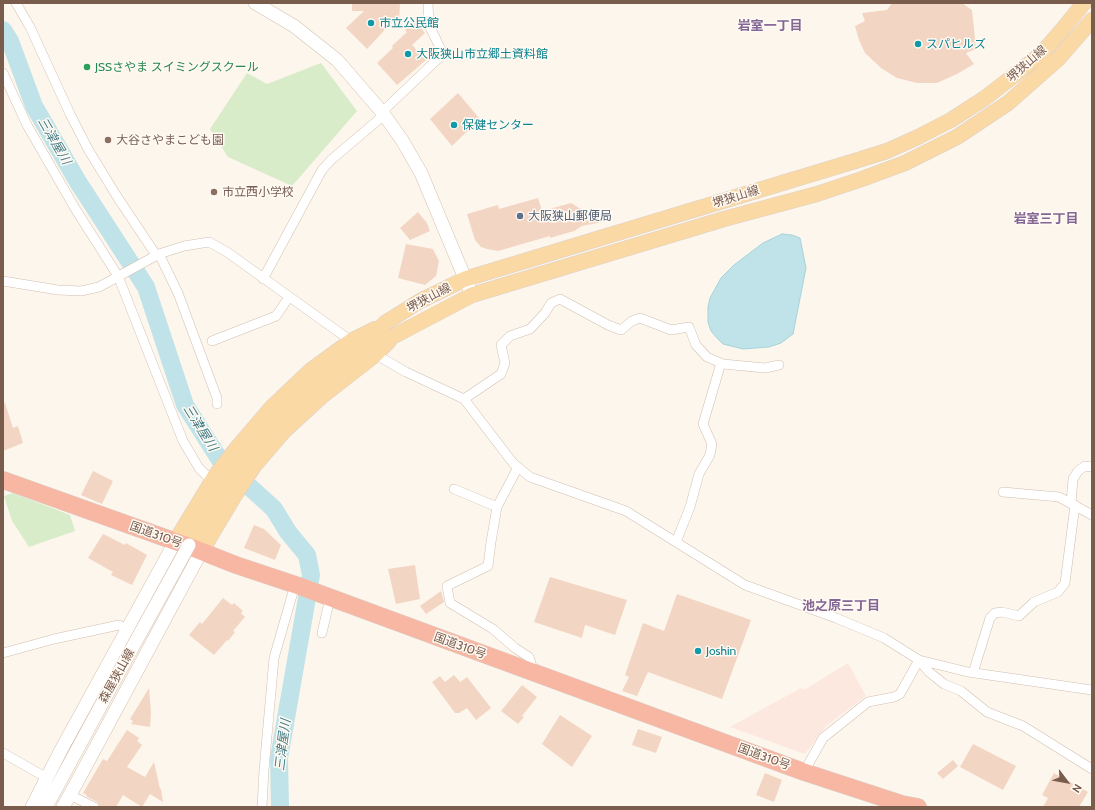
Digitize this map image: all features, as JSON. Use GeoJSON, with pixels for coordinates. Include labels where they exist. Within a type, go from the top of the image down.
{"type":"FeatureCollection","features":[{"type":"Feature","properties":{"kind":"highway","name":"国道310号"},"geometry":{"type":"LineString","coordinates":[[3,480],[188,546],[804,772],[902,804],[918,807]]}},
{"type":"Feature","properties":{"kind":"main road"},"geometry":{"type":"LineString","coordinates":[[255,3],[294,26],[315,41],[337,60],[383,113],[402,140],[421,173],[472,294]]}},
{"type":"Feature","properties":{"kind":"main road","name":"堺狭山線"},"geometry":{"type":"LineString","coordinates":[[188,546],[230,478],[251,450],[282,414],[363,348],[385,324],[420,301],[465,279],[855,161],[887,151],[918,138],[951,120],[985,98],[1041,54],[1084,3]]}},
{"type":"Feature","properties":{"kind":"main road","name":"堺狭山線"},"geometry":{"type":"LineString","coordinates":[[363,348],[394,336],[472,294],[724,219],[817,194],[905,163],[956,137],[1008,103],[1058,59],[1092,20]]}},
{"type":"Feature","properties":{"kind":"main road"},"geometry":{"type":"LineString","coordinates":[[63,807],[188,546],[214,479],[236,449],[272,407],[311,370],[363,348]]}},
{"type":"Feature","properties":{"kind":"main road"},"geometry":{"type":"LineString","coordinates":[[32,807],[61,750],[128,629],[188,546],[235,495],[254,466],[284,431],[321,397],[363,348]]}},
{"type":"Feature","properties":{"kind":"main road","name":"森屋狭山線"},"geometry":{"type":"LineString","coordinates":[[46,807],[188,546]]}},
{"type":"Feature","properties":{"kind":"street"},"geometry":{"type":"LineString","coordinates":[[16,3],[30,27],[70,114],[88,149],[116,195],[157,255],[178,293],[217,398],[217,404]]}},
{"type":"Feature","properties":{"kind":"street"},"geometry":{"type":"LineString","coordinates":[[263,279],[322,170],[443,54],[429,26],[428,3]]}},
{"type":"Feature","properties":{"kind":"street"},"geometry":{"type":"LineString","coordinates":[[3,72],[27,125],[76,210],[120,275],[183,441],[199,468],[214,479]]}},
{"type":"Feature","properties":{"kind":"street"},"geometry":{"type":"LineString","coordinates":[[3,281],[58,290],[81,291],[99,287],[157,255],[184,246],[209,242],[227,252],[263,279],[363,348],[406,372],[464,399],[513,463],[530,477],[626,511],[741,583],[836,618],[884,638],[919,660],[944,684],[961,691],[987,712],[1023,726],[1092,769]]}},
{"type":"Feature","properties":{"kind":"street"},"geometry":{"type":"LineString","coordinates":[[212,341],[276,316],[289,297]]}},
{"type":"Feature","properties":{"kind":"street"},"geometry":{"type":"LineString","coordinates":[[464,399],[501,374],[505,363],[501,345],[510,336],[530,329],[545,313],[551,303],[560,299],[608,325],[621,330],[632,320],[640,318],[671,330],[689,327],[696,345],[707,357],[721,363],[765,368],[779,365]]}},
{"type":"Feature","properties":{"kind":"street"},"geometry":{"type":"LineString","coordinates":[[676,542],[690,507],[699,474],[710,455],[712,444],[703,424],[721,363]]}},
{"type":"Feature","properties":{"kind":"street"},"geometry":{"type":"LineString","coordinates":[[973,673],[990,618],[995,613],[1002,612],[1019,616],[1034,602],[1058,592],[1065,583],[1073,504],[1073,479],[1078,471],[1085,466],[1092,467]]}},
{"type":"Feature","properties":{"kind":"street"},"geometry":{"type":"LineString","coordinates":[[518,467],[497,507],[488,566],[448,586],[450,603],[493,629],[529,657],[534,673]]}},
{"type":"Feature","properties":{"kind":"street"},"geometry":{"type":"LineString","coordinates":[[454,489],[497,507]]}},
{"type":"Feature","properties":{"kind":"street"},"geometry":{"type":"LineString","coordinates":[[1003,492],[1059,497],[1092,514]]}},
{"type":"Feature","properties":{"kind":"street"},"geometry":{"type":"LineString","coordinates":[[262,807],[274,658],[297,586]]}},
{"type":"Feature","properties":{"kind":"street"},"geometry":{"type":"LineString","coordinates":[[322,633],[330,598]]}},
{"type":"Feature","properties":{"kind":"street"},"geometry":{"type":"LineString","coordinates":[[3,653],[54,639],[119,625],[128,629]]}},
{"type":"Feature","properties":{"kind":"street"},"geometry":{"type":"LineString","coordinates":[[919,660],[973,673],[1092,690]]}},
{"type":"Feature","properties":{"kind":"street"},"geometry":{"type":"LineString","coordinates":[[804,772],[823,738],[868,702],[894,697],[900,694],[919,660]]}},
{"type":"Feature","properties":{"kind":"street"},"geometry":{"type":"LineString","coordinates":[[3,753],[47,778]]}},
{"type":"Feature","properties":{"kind":"street"},"geometry":{"type":"LineString","coordinates":[[70,795],[94,807]]}},
{"type":"Feature","properties":{"kind":"shaded area"},"geometry":{"type":"Polygon","coordinates":[[[848,663],[866,696],[826,726],[805,754],[730,727],[801,688],[804,690],[848,663]]]}},
{"type":"Feature","properties":{"kind":"green space"},"geometry":{"type":"Polygon","coordinates":[[[321,63],[357,111],[292,186],[228,157],[210,129],[247,73],[267,84],[321,63]]]}},
{"type":"Feature","properties":{"kind":"green space"},"geometry":{"type":"Polygon","coordinates":[[[13,493],[70,515],[75,531],[29,547],[12,521],[4,496],[13,493]]]}},
{"type":"Feature","properties":{"kind":"water"},"geometry":{"type":"Polygon","coordinates":[[[782,234],[800,238],[806,268],[793,334],[781,343],[769,347],[743,349],[723,344],[711,331],[708,322],[708,307],[710,298],[721,278],[734,265],[763,243],[782,234]]]}},
{"type":"Feature","properties":{"kind":"building","name":"市立公民館"},"geometry":{"type":"Polygon","coordinates":[[[352,3],[400,3],[399,23],[395,19],[367,49],[346,28],[364,11],[352,11],[352,3]]]}},
{"type":"Feature","properties":{"kind":"building","name":"スパヒルズ"},"geometry":{"type":"Polygon","coordinates":[[[892,3],[962,3],[972,10],[976,49],[966,53],[974,64],[937,83],[917,83],[897,78],[881,68],[865,53],[855,26],[865,21],[862,13],[887,10],[892,3]]]}},
{"type":"Feature","properties":{"kind":"building"},"geometry":{"type":"Polygon","coordinates":[[[415,21],[425,33],[412,45],[426,60],[397,85],[377,63],[393,48],[392,46],[407,32],[405,30],[415,21]]]}},
{"type":"Feature","properties":{"kind":"building","name":"保健センター"},"geometry":{"type":"Polygon","coordinates":[[[458,93],[480,119],[452,146],[430,119],[458,93]]]}},
{"type":"Feature","properties":{"kind":"building"},"geometry":{"type":"Polygon","coordinates":[[[538,198],[542,211],[571,203],[602,222],[582,226],[574,231],[550,238],[550,236],[498,251],[481,247],[475,240],[467,214],[498,205],[499,209],[538,198]]]}},
{"type":"Feature","properties":{"kind":"building"},"geometry":{"type":"Polygon","coordinates":[[[418,212],[427,223],[430,231],[410,240],[400,228],[418,212]]]}},
{"type":"Feature","properties":{"kind":"building"},"geometry":{"type":"Polygon","coordinates":[[[406,244],[433,249],[439,261],[436,276],[425,285],[398,278],[406,244]]]}},
{"type":"Feature","properties":{"kind":"building"},"geometry":{"type":"Polygon","coordinates":[[[3,403],[5,403],[13,428],[18,426],[23,443],[3,451],[3,403]]]}},
{"type":"Feature","properties":{"kind":"building"},"geometry":{"type":"Polygon","coordinates":[[[93,471],[113,481],[102,504],[81,495],[93,471]]]}},
{"type":"Feature","properties":{"kind":"building"},"geometry":{"type":"Polygon","coordinates":[[[254,525],[264,529],[281,545],[275,560],[244,548],[254,525]]]}},
{"type":"Feature","properties":{"kind":"building"},"geometry":{"type":"Polygon","coordinates":[[[103,534],[125,545],[126,543],[147,555],[132,585],[111,575],[113,572],[88,558],[103,534]]]}},
{"type":"Feature","properties":{"kind":"building"},"geometry":{"type":"Polygon","coordinates":[[[415,565],[420,599],[396,604],[388,569],[415,565]]]}},
{"type":"Feature","properties":{"kind":"building"},"geometry":{"type":"Polygon","coordinates":[[[550,577],[627,600],[615,635],[585,625],[582,638],[534,622],[550,577]]]}},
{"type":"Feature","properties":{"kind":"building"},"geometry":{"type":"Polygon","coordinates":[[[441,591],[444,602],[426,614],[420,606],[441,591]]]}},
{"type":"Feature","properties":{"kind":"building","name":"Joshin"},"geometry":{"type":"Polygon","coordinates":[[[677,594],[751,620],[722,699],[648,672],[637,696],[622,691],[629,677],[625,675],[643,623],[664,631],[677,594]]]}},
{"type":"Feature","properties":{"kind":"building"},"geometry":{"type":"Polygon","coordinates":[[[223,598],[232,605],[234,603],[243,611],[241,613],[245,617],[233,631],[235,632],[228,641],[227,640],[214,655],[189,635],[200,622],[202,624],[223,598]]]}},
{"type":"Feature","properties":{"kind":"building"},"geometry":{"type":"Polygon","coordinates":[[[454,675],[460,682],[467,677],[491,708],[476,720],[467,708],[459,713],[455,713],[432,682],[440,676],[445,682],[454,675]]]}},
{"type":"Feature","properties":{"kind":"building"},"geometry":{"type":"Polygon","coordinates":[[[522,685],[537,697],[522,716],[524,717],[518,724],[501,711],[522,685]]]}},
{"type":"Feature","properties":{"kind":"building"},"geometry":{"type":"Polygon","coordinates":[[[149,688],[151,713],[150,727],[131,724],[133,721],[130,719],[149,688]]]}},
{"type":"Feature","properties":{"kind":"building"},"geometry":{"type":"Polygon","coordinates":[[[560,715],[592,736],[572,767],[542,744],[560,715]]]}},
{"type":"Feature","properties":{"kind":"building"},"geometry":{"type":"Polygon","coordinates":[[[638,729],[662,737],[656,753],[632,745],[638,729]]]}},
{"type":"Feature","properties":{"kind":"building"},"geometry":{"type":"Polygon","coordinates":[[[127,730],[139,738],[137,741],[142,745],[127,767],[145,777],[154,762],[163,802],[150,794],[142,807],[123,795],[116,807],[100,807],[97,802],[83,793],[103,759],[107,761],[127,730]]]}},
{"type":"Feature","properties":{"kind":"building"},"geometry":{"type":"Polygon","coordinates":[[[973,744],[1016,766],[1003,790],[960,767],[973,744]]]}},
{"type":"Feature","properties":{"kind":"building"},"geometry":{"type":"Polygon","coordinates":[[[953,760],[958,766],[943,779],[937,773],[953,760]]]}},
{"type":"Feature","properties":{"kind":"building"},"geometry":{"type":"Polygon","coordinates":[[[765,773],[782,780],[774,802],[756,795],[765,773]]]}},
{"type":"Feature","properties":{"kind":"building"},"geometry":{"type":"Polygon","coordinates":[[[1054,773],[1088,792],[1079,807],[1043,807],[1048,798],[1042,795],[1054,773]]]}},
{"type":"Feature","properties":{"kind":"waterway","name":"三津屋川"},"geometry":{"type":"LineString","coordinates":[[3,30],[10,41],[34,106],[78,182],[146,287],[185,405],[220,460],[274,509],[288,532],[307,555],[311,575],[279,758],[280,807]]}},
{"type":"Feature","properties":{"kind":"place","name":"市立公民館"},"geometry":{"type":"Point","coordinates":[371,23]}},
{"type":"Feature","properties":{"kind":"place","name":"スパヒルズ"},"geometry":{"type":"Point","coordinates":[918,44]}},
{"type":"Feature","properties":{"kind":"place","name":"大阪狭山市立郷土資料館"},"geometry":{"type":"Point","coordinates":[408,54]}},
{"type":"Feature","properties":{"kind":"place","name":"JSSさやま スイミングスクール"},"geometry":{"type":"Point","coordinates":[87,67]}},
{"type":"Feature","properties":{"kind":"place","name":"保健センター"},"geometry":{"type":"Point","coordinates":[454,125]}},
{"type":"Feature","properties":{"kind":"place","name":"大谷さやまこども園"},"geometry":{"type":"Point","coordinates":[108,140]}},
{"type":"Feature","properties":{"kind":"place","name":"市立西小学校"},"geometry":{"type":"Point","coordinates":[214,192]}},
{"type":"Feature","properties":{"kind":"place","name":"大阪狭山郵便局"},"geometry":{"type":"Point","coordinates":[520,216]}},
{"type":"Feature","properties":{"kind":"place","name":"Joshin"},"geometry":{"type":"Point","coordinates":[698,651]}},
{"type":"Feature","properties":{"kind":"district","name":"岩室一丁目"},"geometry":{"type":"Point","coordinates":[770,26]}},
{"type":"Feature","properties":{"kind":"district","name":"岩室三丁目"},"geometry":{"type":"Point","coordinates":[1046,219]}},
{"type":"Feature","properties":{"kind":"district","name":"池之原三丁目"},"geometry":{"type":"Point","coordinates":[841,606]}}]}
